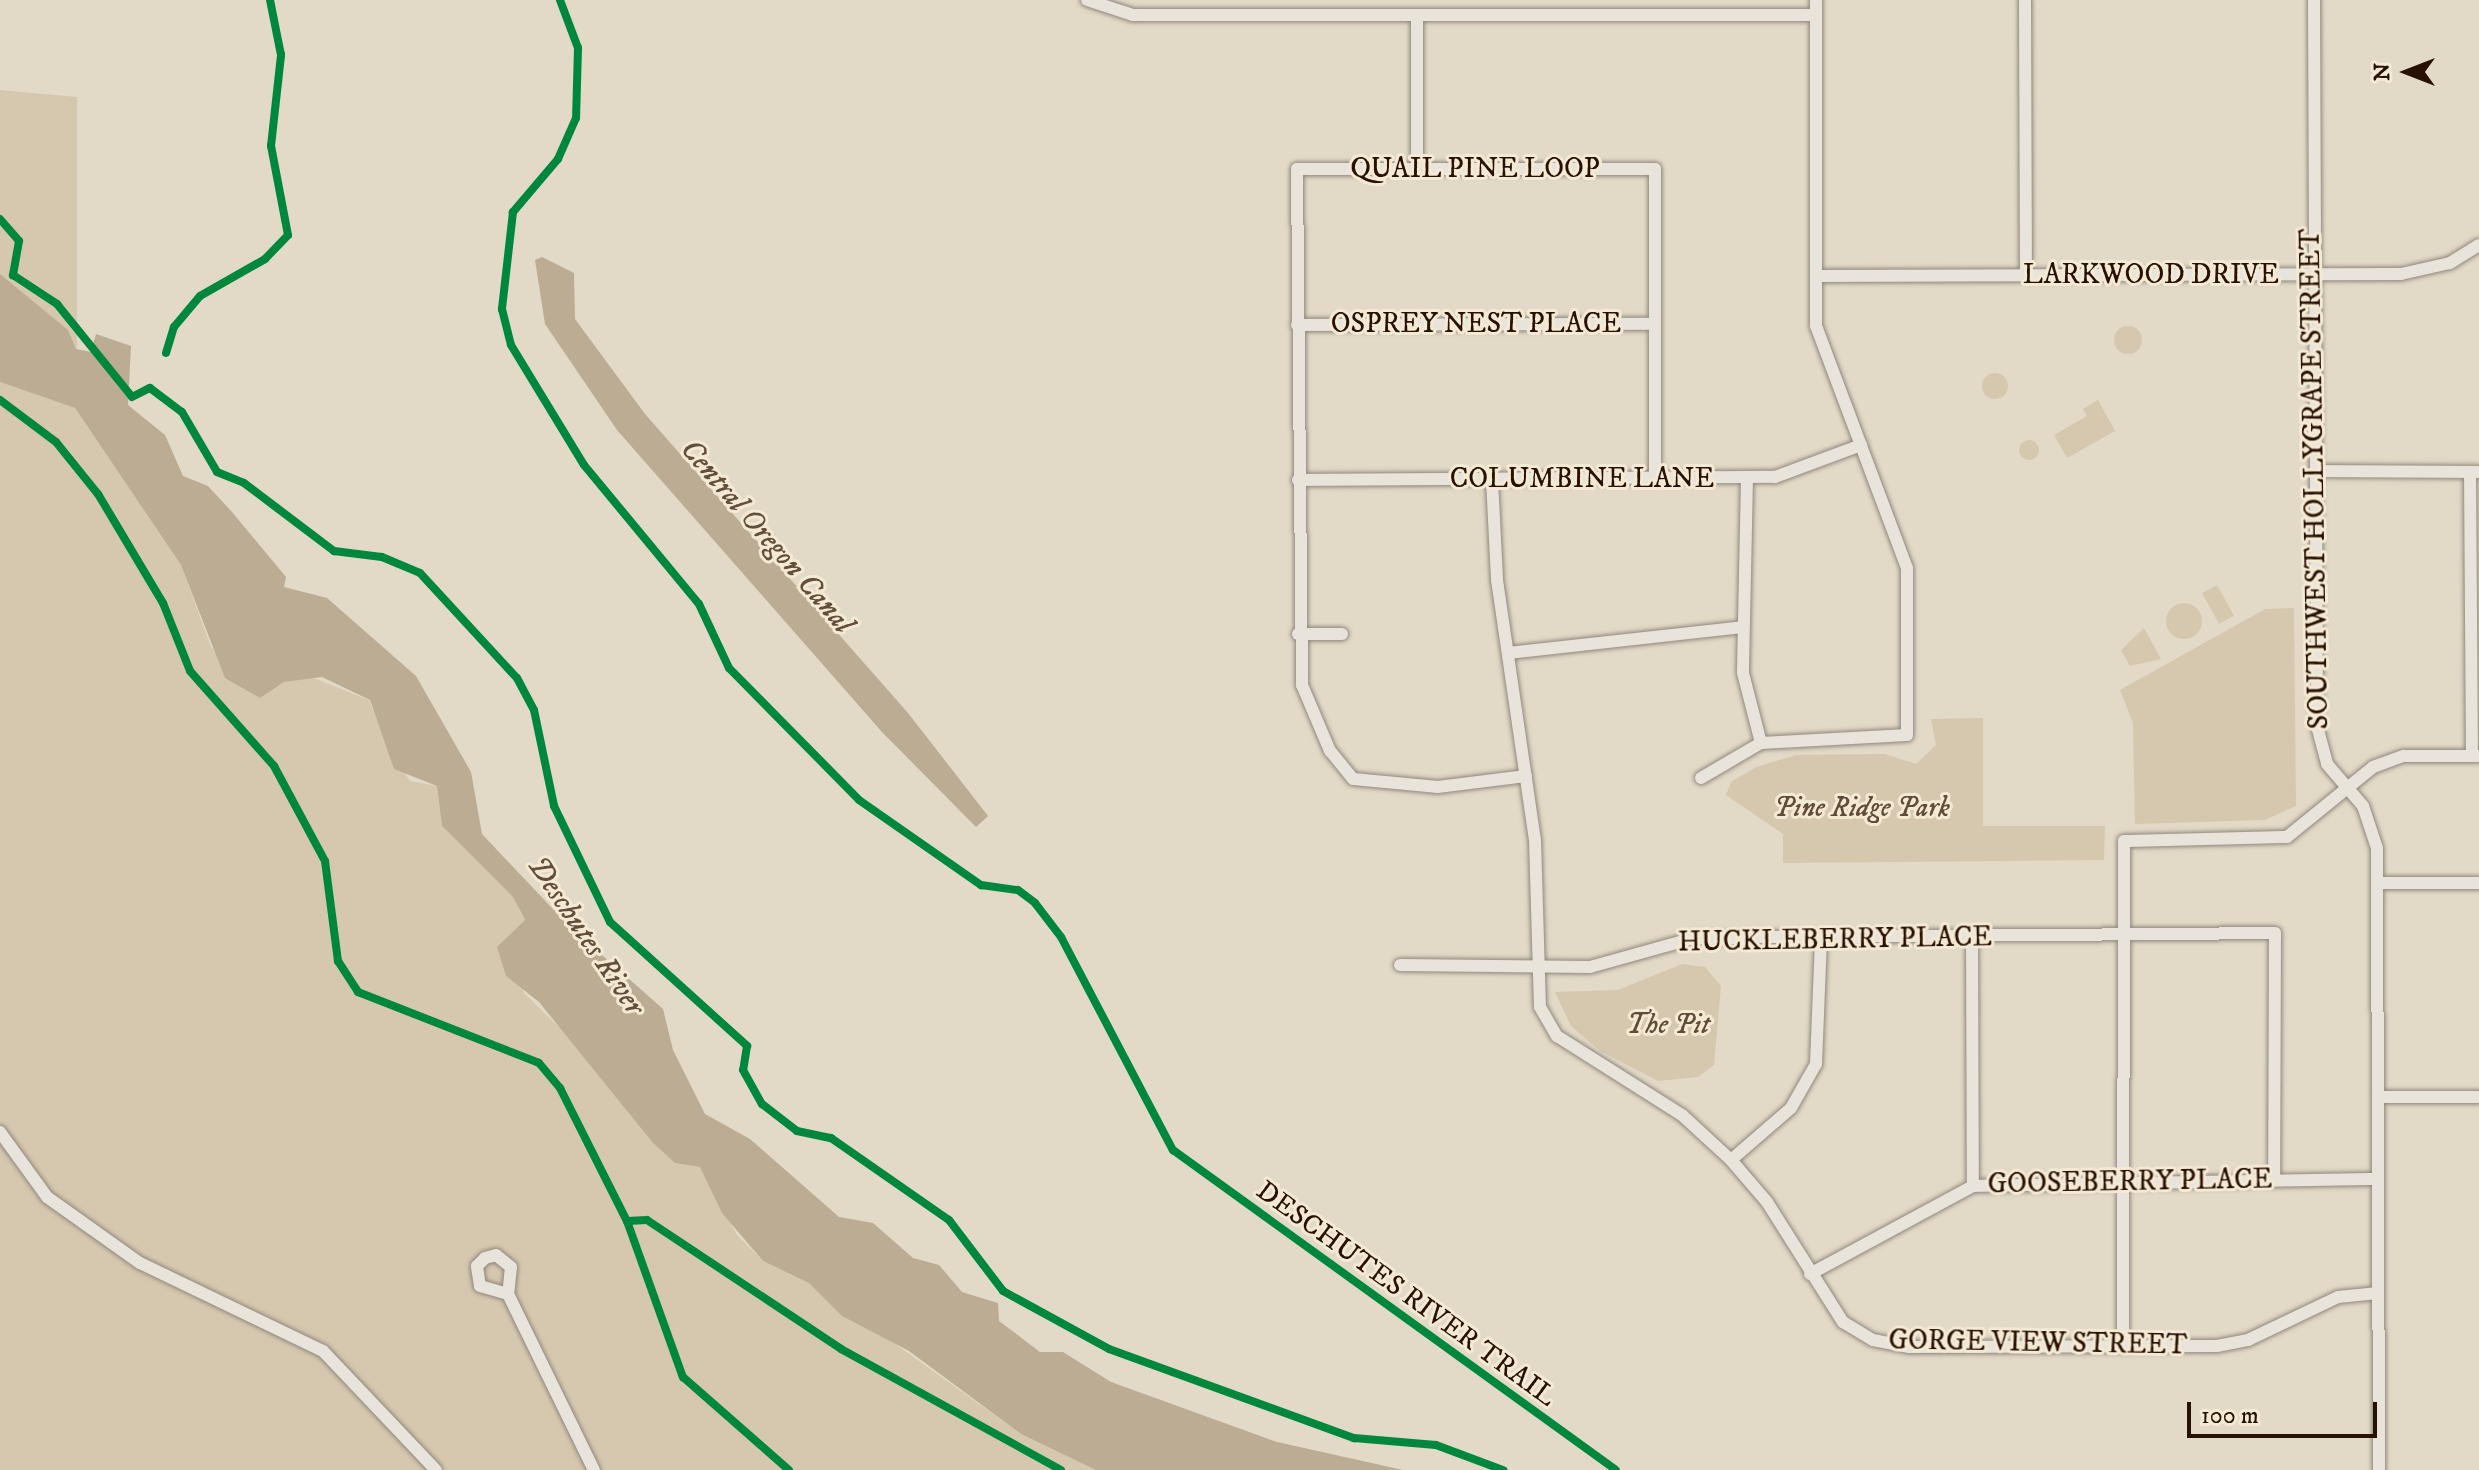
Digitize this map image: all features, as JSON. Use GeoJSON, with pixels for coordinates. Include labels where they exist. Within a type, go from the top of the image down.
{"type":"FeatureCollection","features":[{"type":"Feature","properties":{"kind":"street"},"geometry":{"type":"LineString","coordinates":[[1087,0],[1112,13],[1232,16],[1816,15]]}},
{"type":"Feature","properties":{"kind":"street"},"geometry":{"type":"LineString","coordinates":[[1232,0],[1232,16]]}},
{"type":"Feature","properties":{"kind":"street"},"geometry":{"type":"LineString","coordinates":[[1383,0],[1383,15]]}},
{"type":"Feature","properties":{"kind":"street"},"geometry":{"type":"LineString","coordinates":[[1532,0],[1532,15]]}},
{"type":"Feature","properties":{"kind":"street"},"geometry":{"type":"LineString","coordinates":[[1677,0],[1677,15]]}},
{"type":"Feature","properties":{"kind":"street"},"geometry":{"type":"LineString","coordinates":[[1701,778],[1761,743],[1907,735],[1907,568],[1821,350],[1817,276],[1816,0]]}},
{"type":"Feature","properties":{"kind":"street"},"geometry":{"type":"LineString","coordinates":[[2025,0],[2026,275]]}},
{"type":"Feature","properties":{"kind":"street","name":"SOUTHWEST HOLLYGRAPE STREET"},"geometry":{"type":"LineString","coordinates":[[2314,0],[2310,274],[2317,726],[2327,764],[2348,788],[2371,823],[2378,883],[2379,1470]]}},
{"type":"Feature","properties":{"kind":"street"},"geometry":{"type":"LineString","coordinates":[[1417,15],[1417,169]]}},
{"type":"Feature","properties":{"kind":"street","name":"QUAIL PINE LOOP"},"geometry":{"type":"LineString","coordinates":[[1526,776],[1438,787],[1353,779],[1330,751],[1302,685],[1298,634],[1297,169],[1655,169],[1655,478]]}},
{"type":"Feature","properties":{"kind":"street","name":"LARKWOOD DRIVE"},"geometry":{"type":"LineString","coordinates":[[1817,276],[2427,271],[2479,245]]}},
{"type":"Feature","properties":{"kind":"street","name":"OSPREY NEST PLACE"},"geometry":{"type":"LineString","coordinates":[[1297,325],[1655,324]]}},
{"type":"Feature","properties":{"kind":"street","name":"COLUMBINE LANE"},"geometry":{"type":"LineString","coordinates":[[1298,480],[1747,478],[1793,473],[1861,445]]}},
{"type":"Feature","properties":{"kind":"street"},"geometry":{"type":"LineString","coordinates":[[2123,1347],[2124,841],[2287,837],[2373,767],[2404,756],[2475,756],[2475,472],[2315,471]]}},
{"type":"Feature","properties":{"kind":"street"},"geometry":{"type":"LineString","coordinates":[[1747,478],[1743,627],[1746,699],[1761,743]]}},
{"type":"Feature","properties":{"kind":"street","name":"GORGE VIEW STREET"},"geometry":{"type":"LineString","coordinates":[[1492,480],[1508,653],[1535,840],[1536,967],[1540,1007],[1557,1036],[1682,1115],[1731,1160],[1767,1202],[1843,1322],[1889,1344],[2123,1347],[2248,1340],[2338,1297],[2378,1293]]}},
{"type":"Feature","properties":{"kind":"street"},"geometry":{"type":"LineString","coordinates":[[1508,653],[1743,627]]}},
{"type":"Feature","properties":{"kind":"street"},"geometry":{"type":"LineString","coordinates":[[1298,634],[1342,634]]}},
{"type":"Feature","properties":{"kind":"street"},"geometry":{"type":"LineString","coordinates":[[2378,883],[2479,883]]}},
{"type":"Feature","properties":{"kind":"street","name":"HUCKLEBERRY PLACE"},"geometry":{"type":"LineString","coordinates":[[1400,965],[1611,965],[1694,938],[2275,933],[2274,1179]]}},
{"type":"Feature","properties":{"kind":"street"},"geometry":{"type":"LineString","coordinates":[[1972,937],[1973,1186]]}},
{"type":"Feature","properties":{"kind":"street"},"geometry":{"type":"LineString","coordinates":[[1731,1160],[1791,1108],[1816,1064],[1821,938]]}},
{"type":"Feature","properties":{"kind":"street"},"geometry":{"type":"LineString","coordinates":[[2378,1097],[2479,1097]]}},
{"type":"Feature","properties":{"kind":"street"},"geometry":{"type":"LineString","coordinates":[[0,1132],[47,1197],[140,1263],[323,1351],[436,1470]]}},
{"type":"Feature","properties":{"kind":"street","name":"GOOSEBERRY PLACE"},"geometry":{"type":"LineString","coordinates":[[1810,1274],[1973,1186],[2123,1179],[2378,1179]]}},
{"type":"Feature","properties":{"kind":"street"},"geometry":{"type":"LineString","coordinates":[[508,1294],[594,1470]]}},
{"type":"Feature","properties":{"kind":"green space"},"geometry":{"type":"Polygon","coordinates":[[[0,90],[77,97],[77,362],[0,302],[0,90]]]}},
{"type":"Feature","properties":{"kind":"green space"},"geometry":{"type":"Polygon","coordinates":[[[2128,326],[2138,330],[2142,340],[2138,350],[2128,354],[2118,350],[2114,340],[2118,330],[2128,326]]]}},
{"type":"Feature","properties":{"kind":"green space"},"geometry":{"type":"Polygon","coordinates":[[[1995,373],[2004,377],[2008,386],[2004,395],[1995,399],[1986,395],[1982,386],[1986,377],[1995,373]]]}},
{"type":"Feature","properties":{"kind":"green space"},"geometry":{"type":"Polygon","coordinates":[[[0,382],[75,408],[181,565],[211,647],[260,698],[283,682],[311,677],[369,700],[388,749],[410,781],[437,786],[442,826],[513,897],[525,921],[511,935],[524,993],[567,1035],[653,1143],[675,1163],[700,1167],[737,1235],[763,1261],[810,1283],[1021,1434],[1096,1470],[0,1470],[0,382]]]}},
{"type":"Feature","properties":{"kind":"green space"},"geometry":{"type":"Polygon","coordinates":[[[2098,400],[2115,431],[2067,458],[2054,435],[2087,416],[2083,409],[2098,400]]]}},
{"type":"Feature","properties":{"kind":"green space"},"geometry":{"type":"Polygon","coordinates":[[[2029,440],[2036,443],[2039,450],[2036,457],[2029,460],[2022,457],[2019,450],[2022,443],[2029,440]]]}},
{"type":"Feature","properties":{"kind":"green space"},"geometry":{"type":"Polygon","coordinates":[[[2217,585],[2234,616],[2219,624],[2202,593],[2217,585]]]}},
{"type":"Feature","properties":{"kind":"green space"},"geometry":{"type":"Polygon","coordinates":[[[2184,603],[2197,608],[2202,621],[2197,634],[2184,639],[2171,634],[2166,621],[2171,608],[2184,603]]]}},
{"type":"Feature","properties":{"kind":"green space"},"geometry":{"type":"Polygon","coordinates":[[[2294,608],[2296,806],[2265,820],[2135,824],[2133,723],[2120,690],[2265,609],[2294,608]]]}},
{"type":"Feature","properties":{"kind":"green space"},"geometry":{"type":"Polygon","coordinates":[[[2144,628],[2161,659],[2130,666],[2121,650],[2144,628]]]}},
{"type":"Feature","properties":{"kind":"green space","name":"Pine Ridge Park"},"geometry":{"type":"Polygon","coordinates":[[[1983,718],[1983,826],[2105,826],[2104,860],[1783,863],[1783,834],[1726,795],[1731,782],[1756,767],[1796,755],[1885,754],[1916,764],[1936,745],[1931,719],[1983,718]]]}},
{"type":"Feature","properties":{"kind":"green space","name":"The Pit"},"geometry":{"type":"Polygon","coordinates":[[[1682,964],[1705,967],[1721,986],[1714,1065],[1698,1077],[1658,1081],[1600,1051],[1571,1026],[1555,992],[1618,990],[1682,964]]]}},
{"type":"Feature","properties":{"kind":"shaded area"},"geometry":{"type":"Polygon","coordinates":[[[542,257],[574,273],[575,319],[645,414],[908,713],[988,816],[976,827],[882,732],[617,430],[545,324],[535,260],[542,257]]]}},
{"type":"Feature","properties":{"kind":"shaded area"},"geometry":{"type":"Polygon","coordinates":[[[0,274],[68,330],[76,349],[91,352],[96,334],[131,346],[128,405],[165,435],[183,476],[208,486],[232,512],[286,577],[284,587],[327,598],[416,676],[471,772],[482,834],[568,925],[663,1009],[673,1050],[705,1114],[750,1139],[839,1217],[873,1223],[913,1258],[939,1265],[962,1292],[998,1303],[999,1321],[1040,1352],[1063,1352],[1111,1382],[1277,1442],[1403,1470],[1096,1470],[1021,1434],[909,1351],[842,1316],[809,1283],[763,1261],[722,1213],[700,1167],[675,1163],[653,1143],[539,1002],[506,976],[497,947],[525,920],[513,897],[442,826],[437,786],[394,769],[370,700],[322,677],[284,682],[260,698],[225,678],[181,565],[75,408],[0,382],[0,274]]]}},
{"type":"Feature","properties":{"kind":"cycle path"},"geometry":{"type":"LineString","coordinates":[[166,353],[174,327],[200,296],[265,259],[288,235],[271,146],[281,55],[270,0]]}},
{"type":"Feature","properties":{"kind":"cycle path","name":"DESCHUTES RIVER TRAIL"},"geometry":{"type":"LineString","coordinates":[[560,0],[578,48],[576,118],[558,159],[513,212],[502,309],[511,345],[584,465],[699,604],[729,668],[859,800],[981,885],[1018,890],[1035,903],[1061,937],[1173,1150],[1616,1470]]}},
{"type":"Feature","properties":{"kind":"cycle path"},"geometry":{"type":"LineString","coordinates":[[0,219],[19,241],[13,275],[57,304],[132,397],[150,388],[182,412],[217,472],[244,483],[334,551],[382,557],[420,573],[517,678],[534,710],[554,806],[610,922],[747,1046],[743,1070],[762,1104],[797,1131],[831,1138],[949,1220],[1003,1291],[1109,1349],[1354,1438],[1436,1445],[1503,1470]]}},
{"type":"Feature","properties":{"kind":"cycle path"},"geometry":{"type":"LineString","coordinates":[[0,400],[56,442],[98,494],[163,603],[190,671],[274,766],[325,861],[338,961],[358,992],[539,1063],[560,1088],[627,1221],[647,1220],[841,1349],[1061,1470]]}},
{"type":"Feature","properties":{"kind":"cycle path"},"geometry":{"type":"LineString","coordinates":[[627,1221],[683,1377],[789,1470]]}},
{"type":"Feature","properties":{"kind":"water label","name":"Central Oregon Canal"},"geometry":{"type":"Point","coordinates":[766,537]}},
{"type":"Feature","properties":{"kind":"water label","name":"Deschutes River"},"geometry":{"type":"Point","coordinates":[585,936]}}]}
